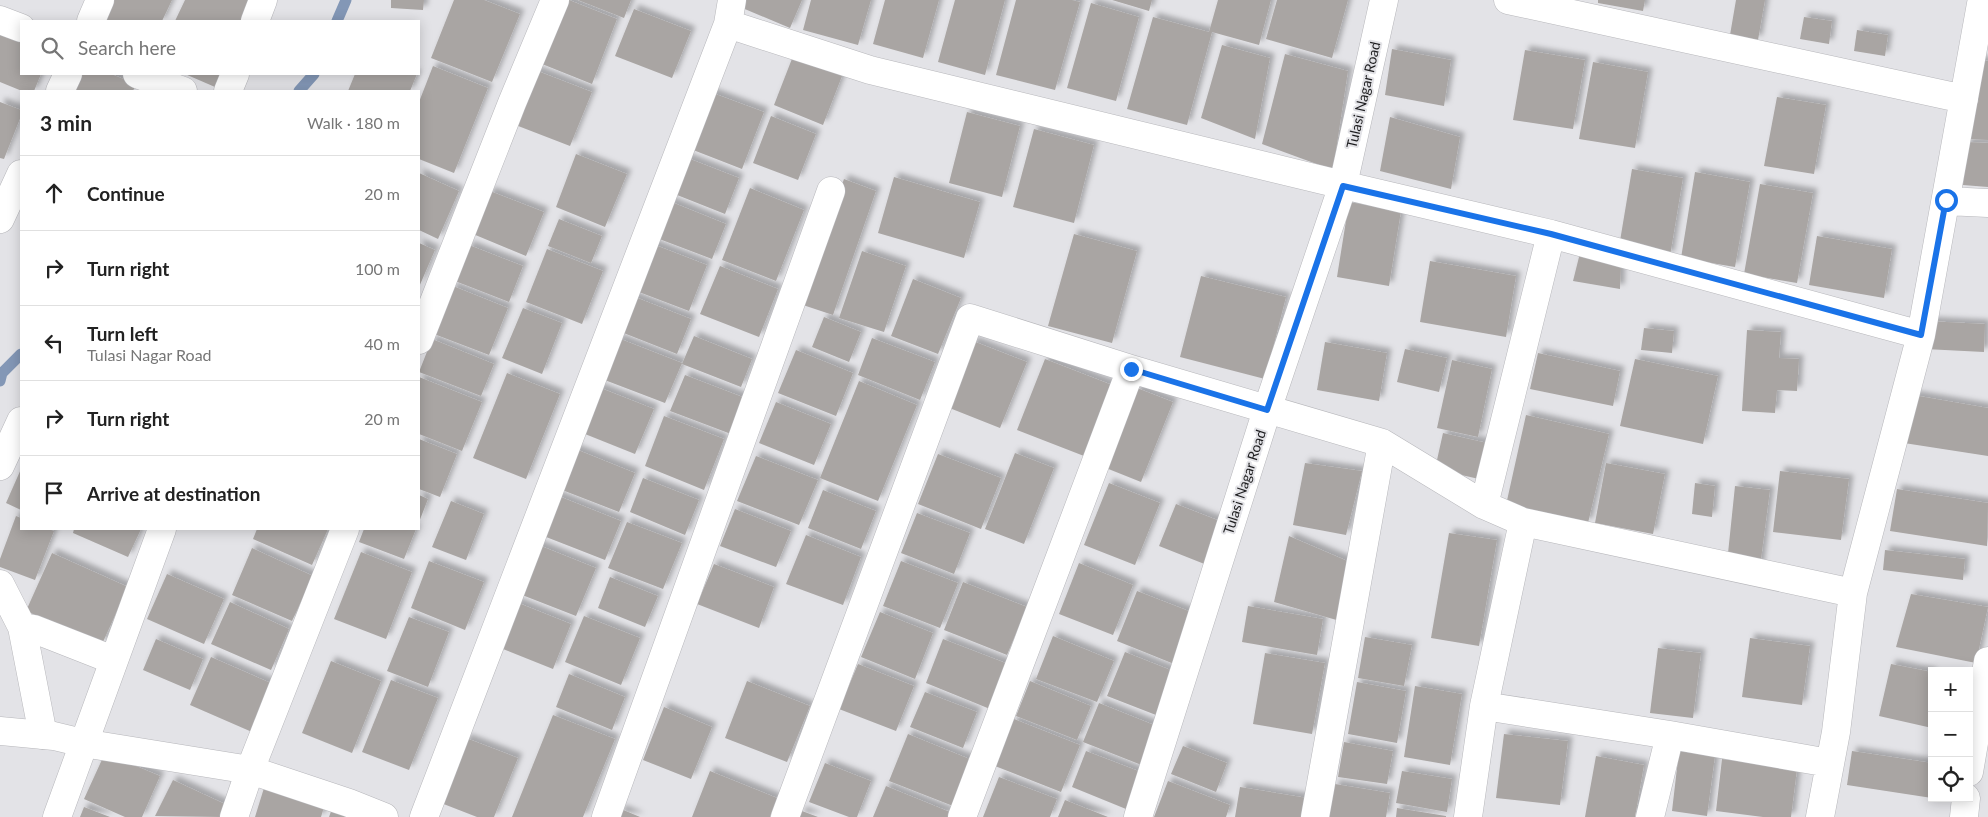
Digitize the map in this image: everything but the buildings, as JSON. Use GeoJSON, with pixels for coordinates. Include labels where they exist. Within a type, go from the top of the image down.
{"type":"FeatureCollection","features":[{"type":"Feature","properties":{"kind":"street"},"geometry":{"type":"LineString","coordinates":[[91,20],[100,0]]}},
{"type":"Feature","properties":{"kind":"street"},"geometry":{"type":"LineString","coordinates":[[254,20],[263,0]]}},
{"type":"Feature","properties":{"kind":"street"},"geometry":{"type":"LineString","coordinates":[[420,338],[555,0]]}},
{"type":"Feature","properties":{"kind":"street","name":"Tulasi Nagar Road"},"geometry":{"type":"LineString","coordinates":[[1138,817],[1267,410],[1343,186],[1384,0]]}},
{"type":"Feature","properties":{"kind":"street"},"geometry":{"type":"LineString","coordinates":[[1508,0],[1964,99]]}},
{"type":"Feature","properties":{"kind":"street"},"geometry":{"type":"LineString","coordinates":[[1820,817],[1836,732],[1853,593],[1921,335],[1981,4]]}},
{"type":"Feature","properties":{"kind":"street"},"geometry":{"type":"LineString","coordinates":[[424,817],[730,12],[870,70],[1343,186],[1551,234],[1921,335]]}},
{"type":"Feature","properties":{"kind":"street"},"geometry":{"type":"LineString","coordinates":[[0,20],[20,28]]}},
{"type":"Feature","properties":{"kind":"street"},"geometry":{"type":"LineString","coordinates":[[60,90],[68,75]]}},
{"type":"Feature","properties":{"kind":"street"},"geometry":{"type":"LineString","coordinates":[[140,75],[180,90]]}},
{"type":"Feature","properties":{"kind":"street"},"geometry":{"type":"LineString","coordinates":[[228,90],[235,75]]}},
{"type":"Feature","properties":{"kind":"street"},"geometry":{"type":"LineString","coordinates":[[0,219],[20,176]]}},
{"type":"Feature","properties":{"kind":"street"},"geometry":{"type":"LineString","coordinates":[[606,817],[831,191]]}},
{"type":"Feature","properties":{"kind":"street"},"geometry":{"type":"LineString","coordinates":[[1946,200],[1988,203]]}},
{"type":"Feature","properties":{"kind":"street"},"geometry":{"type":"LineString","coordinates":[[1484,505],[1551,234]]}},
{"type":"Feature","properties":{"kind":"street"},"geometry":{"type":"LineString","coordinates":[[785,817],[970,318],[1131,369],[1382,443],[1484,505],[1523,522],[1853,593]]}},
{"type":"Feature","properties":{"kind":"street"},"geometry":{"type":"LineString","coordinates":[[962,817],[1131,369]]}},
{"type":"Feature","properties":{"kind":"street"},"geometry":{"type":"LineString","coordinates":[[0,466],[20,423]]}},
{"type":"Feature","properties":{"kind":"street"},"geometry":{"type":"LineString","coordinates":[[1315,817],[1382,443]]}},
{"type":"Feature","properties":{"kind":"street"},"geometry":{"type":"LineString","coordinates":[[1468,817],[1484,706],[1523,522]]}},
{"type":"Feature","properties":{"kind":"street"},"geometry":{"type":"LineString","coordinates":[[57,817],[82,743],[162,530]]}},
{"type":"Feature","properties":{"kind":"street"},"geometry":{"type":"LineString","coordinates":[[234,817],[250,770],[345,530]]}},
{"type":"Feature","properties":{"kind":"street"},"geometry":{"type":"LineString","coordinates":[[0,584],[22,627],[43,735]]}},
{"type":"Feature","properties":{"kind":"street"},"geometry":{"type":"LineString","coordinates":[[22,627],[34,629],[113,660]]}},
{"type":"Feature","properties":{"kind":"street"},"geometry":{"type":"LineString","coordinates":[[1972,757],[1988,662]]}},
{"type":"Feature","properties":{"kind":"street"},"geometry":{"type":"LineString","coordinates":[[1484,706],[1670,735],[1829,763]]}},
{"type":"Feature","properties":{"kind":"street"},"geometry":{"type":"LineString","coordinates":[[0,731],[43,735],[250,770],[349,803],[384,817]]}},
{"type":"Feature","properties":{"kind":"street"},"geometry":{"type":"LineString","coordinates":[[1650,817],[1670,735]]}},
{"type":"Feature","properties":{"kind":"street"},"geometry":{"type":"LineString","coordinates":[[1964,817],[1966,802]]}},
{"type":"Feature","properties":{"kind":"waterway"},"geometry":{"type":"LineString","coordinates":[[337,20],[346,0]]}},
{"type":"Feature","properties":{"kind":"waterway"},"geometry":{"type":"LineString","coordinates":[[300,90],[313,75]]}},
{"type":"Feature","properties":{"kind":"waterway"},"geometry":{"type":"LineString","coordinates":[[0,381],[2,373],[20,355]]}},
{"type":"Feature","properties":{"kind":"route"},"geometry":{"type":"LineString","coordinates":[[1131,369],[1267,410],[1343,186],[1551,234],[1921,335],[1946,200]]}}]}
